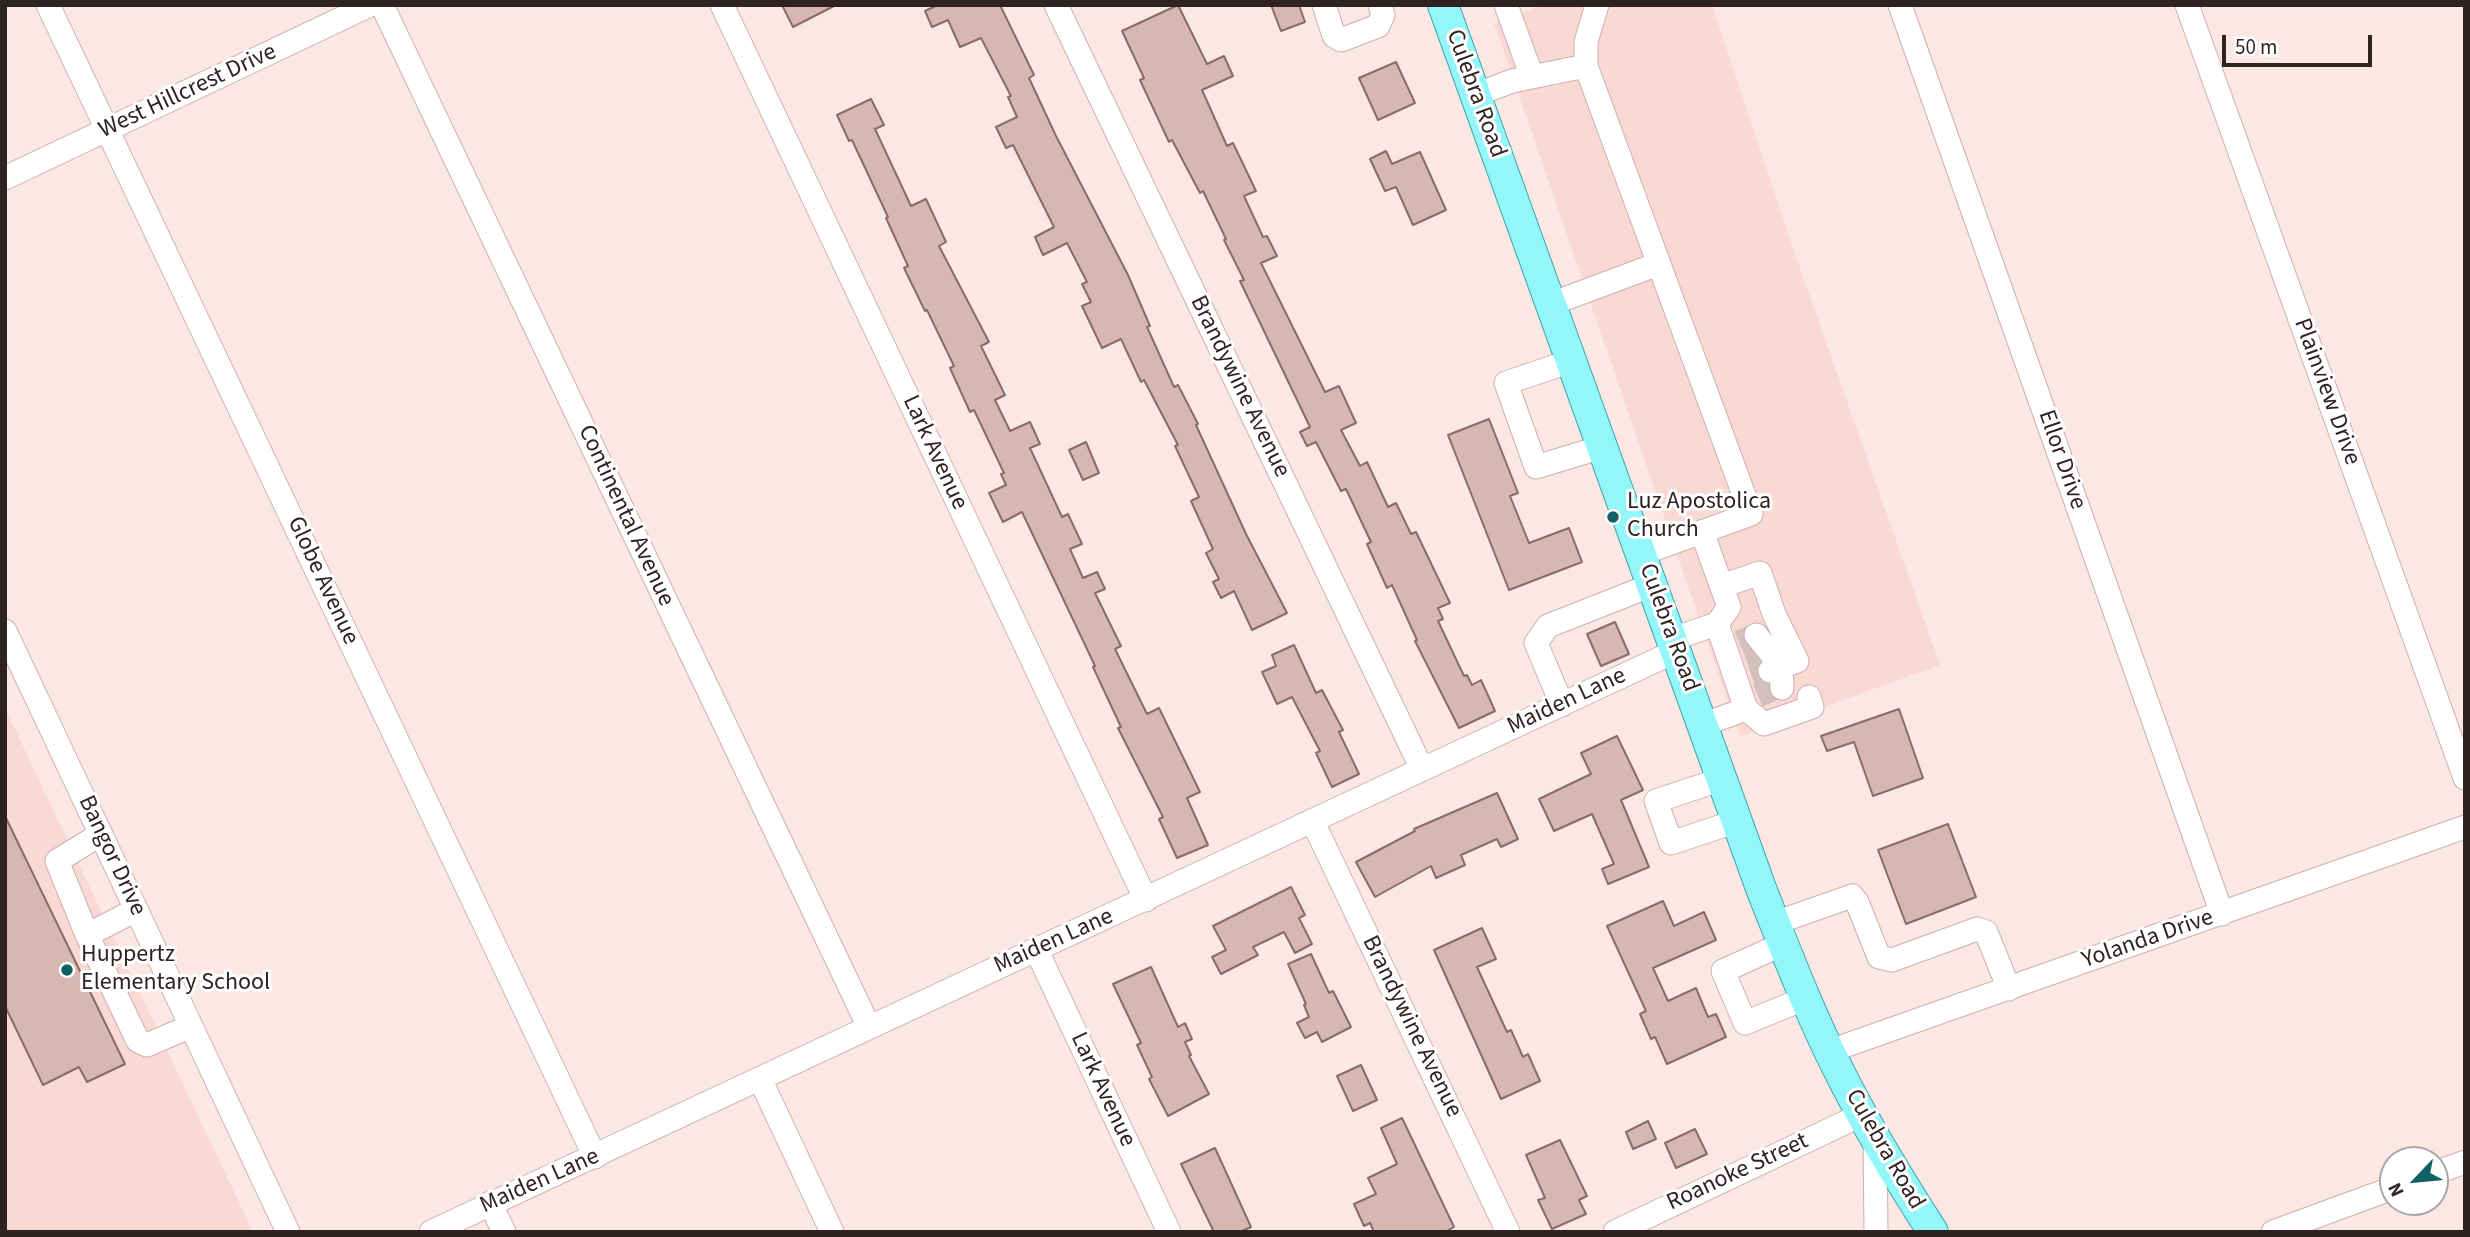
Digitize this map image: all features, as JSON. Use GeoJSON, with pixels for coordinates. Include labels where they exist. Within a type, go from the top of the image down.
{"type":"FeatureCollection","features":[{"type":"Feature","properties":{"kind":"main road","name":"Culebra Road"},"geometry":{"type":"LineString","coordinates":[[1445,6],[1779,933],[1830,1051],[1868,1127],[1933,1232]]}},
{"type":"Feature","properties":{"kind":"street","name":"Globe Avenue"},"geometry":{"type":"LineString","coordinates":[[48,5],[595,1157]]}},
{"type":"Feature","properties":{"kind":"street","name":"West Hillcrest Drive"},"geometry":{"type":"LineString","coordinates":[[5,178],[370,5]]}},
{"type":"Feature","properties":{"kind":"street","name":"Continental Avenue"},"geometry":{"type":"LineString","coordinates":[[382,5],[869,1027]]}},
{"type":"Feature","properties":{"kind":"street","name":"Lark Avenue"},"geometry":{"type":"LineString","coordinates":[[722,5],[1146,900]]}},
{"type":"Feature","properties":{"kind":"street","name":"Brandywine Avenue"},"geometry":{"type":"LineString","coordinates":[[1056,5],[1422,769]]}},
{"type":"Feature","properties":{"kind":"street"},"geometry":{"type":"LineString","coordinates":[[1324,5],[1334,36],[1342,40],[1378,26],[1383,15],[1380,5]]}},
{"type":"Feature","properties":{"kind":"street"},"geometry":{"type":"LineString","coordinates":[[1506,5],[1532,76]]}},
{"type":"Feature","properties":{"kind":"street"},"geometry":{"type":"LineString","coordinates":[[1597,5],[1586,42],[1586,66],[1751,514],[1641,554]]}},
{"type":"Feature","properties":{"kind":"street","name":"Ellor Drive"},"geometry":{"type":"LineString","coordinates":[[1900,5],[2222,914]]}},
{"type":"Feature","properties":{"kind":"street","name":"Plainview Drive"},"geometry":{"type":"LineString","coordinates":[[2187,5],[2465,778]]}},
{"type":"Feature","properties":{"kind":"street"},"geometry":{"type":"LineString","coordinates":[[1475,95],[1532,76],[1586,66]]}},
{"type":"Feature","properties":{"kind":"street"},"geometry":{"type":"LineString","coordinates":[[1551,304],[1658,264]]}},
{"type":"Feature","properties":{"kind":"street"},"geometry":{"type":"LineString","coordinates":[[1571,361],[1506,383],[1510,396],[1536,467],[1602,447]]}},
{"type":"Feature","properties":{"kind":"street"},"geometry":{"type":"LineString","coordinates":[[1702,532],[1729,607],[1717,624],[1766,677]]}},
{"type":"Feature","properties":{"kind":"street"},"geometry":{"type":"LineString","coordinates":[[1702,725],[1766,677],[1774,614],[1760,573],[1722,586]]}},
{"type":"Feature","properties":{"kind":"street"},"geometry":{"type":"LineString","coordinates":[[1562,705],[1536,643],[1548,626],[1652,585]]}},
{"type":"Feature","properties":{"kind":"street","name":"Maiden Lane"},"geometry":{"type":"LineString","coordinates":[[431,1232],[1562,705],[1717,624]]}},
{"type":"Feature","properties":{"kind":"street","name":"Bangor Drive"},"geometry":{"type":"LineString","coordinates":[[5,631],[288,1232]]}},
{"type":"Feature","properties":{"kind":"street"},"geometry":{"type":"LineString","coordinates":[[1722,779],[1656,802],[1671,843],[1737,821]]}},
{"type":"Feature","properties":{"kind":"street","name":"Brandywine Avenue"},"geometry":{"type":"LineString","coordinates":[[1313,822],[1508,1232]]}},
{"type":"Feature","properties":{"kind":"street","name":"Yolanda Drive"},"geometry":{"type":"LineString","coordinates":[[1830,1051],[2465,827]]}},
{"type":"Feature","properties":{"kind":"street"},"geometry":{"type":"LineString","coordinates":[[101,834],[57,861],[87,934],[138,1041],[147,1045],[191,1026]]}},
{"type":"Feature","properties":{"kind":"street"},"geometry":{"type":"LineString","coordinates":[[1806,998],[1745,1023],[1723,971],[1779,933],[1852,896],[1857,902],[1879,957],[1892,960],[1977,929],[1986,932],[2009,989]]}},
{"type":"Feature","properties":{"kind":"street"},"geometry":{"type":"LineString","coordinates":[[87,934],[136,909]]}},
{"type":"Feature","properties":{"kind":"street","name":"Lark Avenue"},"geometry":{"type":"LineString","coordinates":[[1036,949],[1169,1232]]}},
{"type":"Feature","properties":{"kind":"street"},"geometry":{"type":"LineString","coordinates":[[760,1079],[832,1232]]}},
{"type":"Feature","properties":{"kind":"street"},"geometry":{"type":"LineString","coordinates":[[1868,1127],[1876,1232]]}},
{"type":"Feature","properties":{"kind":"street","name":"Roanoke Street"},"geometry":{"type":"LineString","coordinates":[[1615,1232],[1868,1127]]}},
{"type":"Feature","properties":{"kind":"street"},"geometry":{"type":"LineString","coordinates":[[2273,1232],[2379,1193]]}},
{"type":"Feature","properties":{"kind":"street"},"geometry":{"type":"LineString","coordinates":[[491,1203],[504,1232]]}},
{"type":"Feature","properties":{"kind":"shaded area"},"geometry":{"type":"Polygon","coordinates":[[[1544,5],[1712,5],[1796,257],[1940,665],[1740,737],[1494,23],[1544,5]]]}},
{"type":"Feature","properties":{"kind":"shaded area","name":"Huppertz Elementary School"},"geometry":{"type":"Polygon","coordinates":[[[5,708],[253,1232],[5,1232],[5,708]]]}},
{"type":"Feature","properties":{"kind":"building"},"geometry":{"type":"Polygon","coordinates":[[[782,5],[836,5],[793,27],[782,5]]]}},
{"type":"Feature","properties":{"kind":"building"},"geometry":{"type":"Polygon","coordinates":[[[938,5],[1000,5],[1034,75],[1029,78],[1056,136],[1128,275],[1150,326],[1147,327],[1174,387],[1178,385],[1198,424],[1196,425],[1246,534],[1287,613],[1252,630],[1234,591],[1221,598],[1213,582],[1219,579],[1206,553],[1213,549],[1191,501],[1199,497],[1175,446],[1178,445],[1144,380],[1141,382],[1121,339],[1102,348],[1082,306],[1091,302],[1082,284],[1087,282],[1067,243],[1043,255],[1035,237],[1054,227],[1013,145],[1006,148],[996,127],[1017,117],[1008,97],[1011,96],[981,38],[960,47],[948,20],[932,27],[925,11],[938,5]]]}},
{"type":"Feature","properties":{"kind":"building"},"geometry":{"type":"Polygon","coordinates":[[[1178,5],[1207,64],[1224,56],[1233,76],[1202,90],[1227,146],[1233,143],[1256,191],[1244,196],[1263,237],[1267,236],[1277,256],[1261,263],[1325,392],[1339,386],[1356,423],[1341,430],[1360,466],[1367,462],[1388,507],[1396,503],[1411,534],[1416,532],[1450,603],[1438,608],[1443,619],[1438,621],[1464,676],[1467,675],[1472,685],[1481,680],[1495,711],[1459,728],[1415,641],[1417,640],[1392,585],[1387,588],[1367,544],[1371,542],[1346,489],[1341,491],[1316,442],[1307,446],[1300,432],[1310,427],[1240,281],[1244,280],[1224,240],[1226,239],[1203,191],[1200,193],[1172,140],[1169,142],[1140,80],[1144,78],[1122,31],[1178,5]]]}},
{"type":"Feature","properties":{"kind":"building"},"geometry":{"type":"Polygon","coordinates":[[[1271,5],[1299,5],[1305,22],[1281,31],[1271,5]]]}},
{"type":"Feature","properties":{"kind":"building"},"geometry":{"type":"Polygon","coordinates":[[[1396,62],[1415,103],[1378,120],[1359,78],[1396,62]]]}},
{"type":"Feature","properties":{"kind":"building"},"geometry":{"type":"Polygon","coordinates":[[[871,99],[884,125],[875,129],[911,206],[926,199],[946,242],[939,246],[989,342],[981,346],[1005,395],[995,400],[1010,431],[1030,422],[1040,444],[1030,448],[1062,517],[1068,514],[1082,544],[1070,549],[1083,578],[1097,572],[1105,589],[1095,593],[1121,646],[1115,649],[1147,714],[1159,708],[1200,792],[1187,798],[1208,845],[1177,858],[1159,819],[1163,817],[1118,728],[1121,727],[1093,667],[1095,666],[1022,512],[1003,522],[989,493],[1006,485],[1001,474],[1004,473],[974,410],[970,412],[950,368],[954,366],[904,268],[908,266],[886,218],[888,217],[852,140],[849,141],[837,115],[871,99]]]}},
{"type":"Feature","properties":{"kind":"building"},"geometry":{"type":"Polygon","coordinates":[[[1386,151],[1392,164],[1420,152],[1446,210],[1413,225],[1396,187],[1385,191],[1370,159],[1386,151]]]}},
{"type":"Feature","properties":{"kind":"building"},"geometry":{"type":"Polygon","coordinates":[[[1489,419],[1518,493],[1510,496],[1529,543],[1569,528],[1582,562],[1509,590],[1448,435],[1489,419]]]}},
{"type":"Feature","properties":{"kind":"building"},"geometry":{"type":"Polygon","coordinates":[[[1086,442],[1099,473],[1083,480],[1069,450],[1086,442]]]}},
{"type":"Feature","properties":{"kind":"building"},"geometry":{"type":"Polygon","coordinates":[[[1615,622],[1629,654],[1601,666],[1587,634],[1615,622]]]}},
{"type":"Feature","properties":{"kind":"building"},"geometry":{"type":"Polygon","coordinates":[[[1294,645],[1316,693],[1322,690],[1343,730],[1339,732],[1359,774],[1332,787],[1316,753],[1320,751],[1292,697],[1277,704],[1262,672],[1276,666],[1272,655],[1294,645]]]}},
{"type":"Feature","properties":{"kind":"building"},"geometry":{"type":"Polygon","coordinates":[[[1899,709],[1923,778],[1873,796],[1854,742],[1827,751],[1821,736],[1899,709]]]}},
{"type":"Feature","properties":{"kind":"building"},"geometry":{"type":"Polygon","coordinates":[[[1617,736],[1643,790],[1621,800],[1649,867],[1608,884],[1602,869],[1614,864],[1592,814],[1554,831],[1539,799],[1591,774],[1581,753],[1617,736]]]}},
{"type":"Feature","properties":{"kind":"building"},"geometry":{"type":"Polygon","coordinates":[[[1497,793],[1518,839],[1501,847],[1497,839],[1461,855],[1465,865],[1436,878],[1431,866],[1375,897],[1356,862],[1415,831],[1414,829],[1497,793]]]}},
{"type":"Feature","properties":{"kind":"building"},"geometry":{"type":"Polygon","coordinates":[[[5,816],[125,1064],[87,1082],[79,1067],[43,1085],[5,1006],[5,816]]]}},
{"type":"Feature","properties":{"kind":"building"},"geometry":{"type":"Polygon","coordinates":[[[1948,824],[1976,897],[1906,924],[1878,850],[1948,824]]]}},
{"type":"Feature","properties":{"kind":"building"},"geometry":{"type":"Polygon","coordinates":[[[1291,887],[1305,915],[1299,918],[1312,944],[1295,953],[1284,932],[1253,947],[1258,955],[1221,974],[1212,957],[1226,950],[1213,926],[1291,887]]]}},
{"type":"Feature","properties":{"kind":"building"},"geometry":{"type":"Polygon","coordinates":[[[1663,901],[1674,926],[1704,912],[1716,940],[1653,968],[1668,1001],[1696,988],[1708,1017],[1716,1014],[1726,1037],[1667,1064],[1655,1037],[1651,1039],[1640,1014],[1646,1011],[1607,926],[1663,901]]]}},
{"type":"Feature","properties":{"kind":"building"},"geometry":{"type":"Polygon","coordinates":[[[1482,928],[1496,959],[1477,967],[1507,1032],[1511,1030],[1523,1057],[1528,1054],[1540,1081],[1501,1099],[1434,950],[1482,928]]]}},
{"type":"Feature","properties":{"kind":"building"},"geometry":{"type":"Polygon","coordinates":[[[1311,954],[1329,993],[1333,991],[1351,1027],[1322,1042],[1317,1032],[1305,1038],[1297,1023],[1309,1017],[1288,964],[1311,954]]]}},
{"type":"Feature","properties":{"kind":"building"},"geometry":{"type":"Polygon","coordinates":[[[1151,967],[1178,1027],[1185,1023],[1192,1039],[1185,1042],[1191,1055],[1189,1056],[1209,1094],[1168,1116],[1149,1079],[1152,1077],[1137,1045],[1141,1043],[1113,984],[1151,967]]]}},
{"type":"Feature","properties":{"kind":"building"},"geometry":{"type":"Polygon","coordinates":[[[1361,1065],[1377,1100],[1353,1111],[1337,1076],[1361,1065]]]}},
{"type":"Feature","properties":{"kind":"building"},"geometry":{"type":"Polygon","coordinates":[[[1402,1118],[1454,1227],[1445,1232],[1374,1232],[1370,1223],[1364,1226],[1354,1204],[1376,1194],[1368,1178],[1397,1164],[1381,1128],[1402,1118]]]}},
{"type":"Feature","properties":{"kind":"building"},"geometry":{"type":"Polygon","coordinates":[[[1648,1121],[1656,1139],[1633,1149],[1626,1132],[1648,1121]]]}},
{"type":"Feature","properties":{"kind":"building"},"geometry":{"type":"Polygon","coordinates":[[[1695,1129],[1707,1154],[1676,1168],[1665,1143],[1695,1129]]]}},
{"type":"Feature","properties":{"kind":"building"},"geometry":{"type":"Polygon","coordinates":[[[1560,1140],[1587,1196],[1579,1200],[1586,1214],[1552,1229],[1538,1200],[1545,1198],[1526,1155],[1560,1140]]]}},
{"type":"Feature","properties":{"kind":"building"},"geometry":{"type":"Polygon","coordinates":[[[1215,1148],[1251,1227],[1240,1232],[1214,1232],[1181,1164],[1215,1148]]]}},
{"type":"Feature","properties":{"kind":"tunnel"},"geometry":{"type":"LineString","coordinates":[[1739,642],[1756,635]]}},
{"type":"Feature","properties":{"kind":"tunnel"},"geometry":{"type":"LineString","coordinates":[[1746,659],[1763,653]]}},
{"type":"Feature","properties":{"kind":"tunnel"},"geometry":{"type":"LineString","coordinates":[[1752,677],[1770,671]]}},
{"type":"Feature","properties":{"kind":"tunnel"},"geometry":{"type":"LineString","coordinates":[[1758,696],[1776,688]]}},
{"type":"Feature","properties":{"kind":"place","name":"Luz Apostolica Church"},"geometry":{"type":"Point","coordinates":[1613,517]}},
{"type":"Feature","properties":{"kind":"place","name":"Huppertz Elementary School"},"geometry":{"type":"Point","coordinates":[67,970]}}]}
